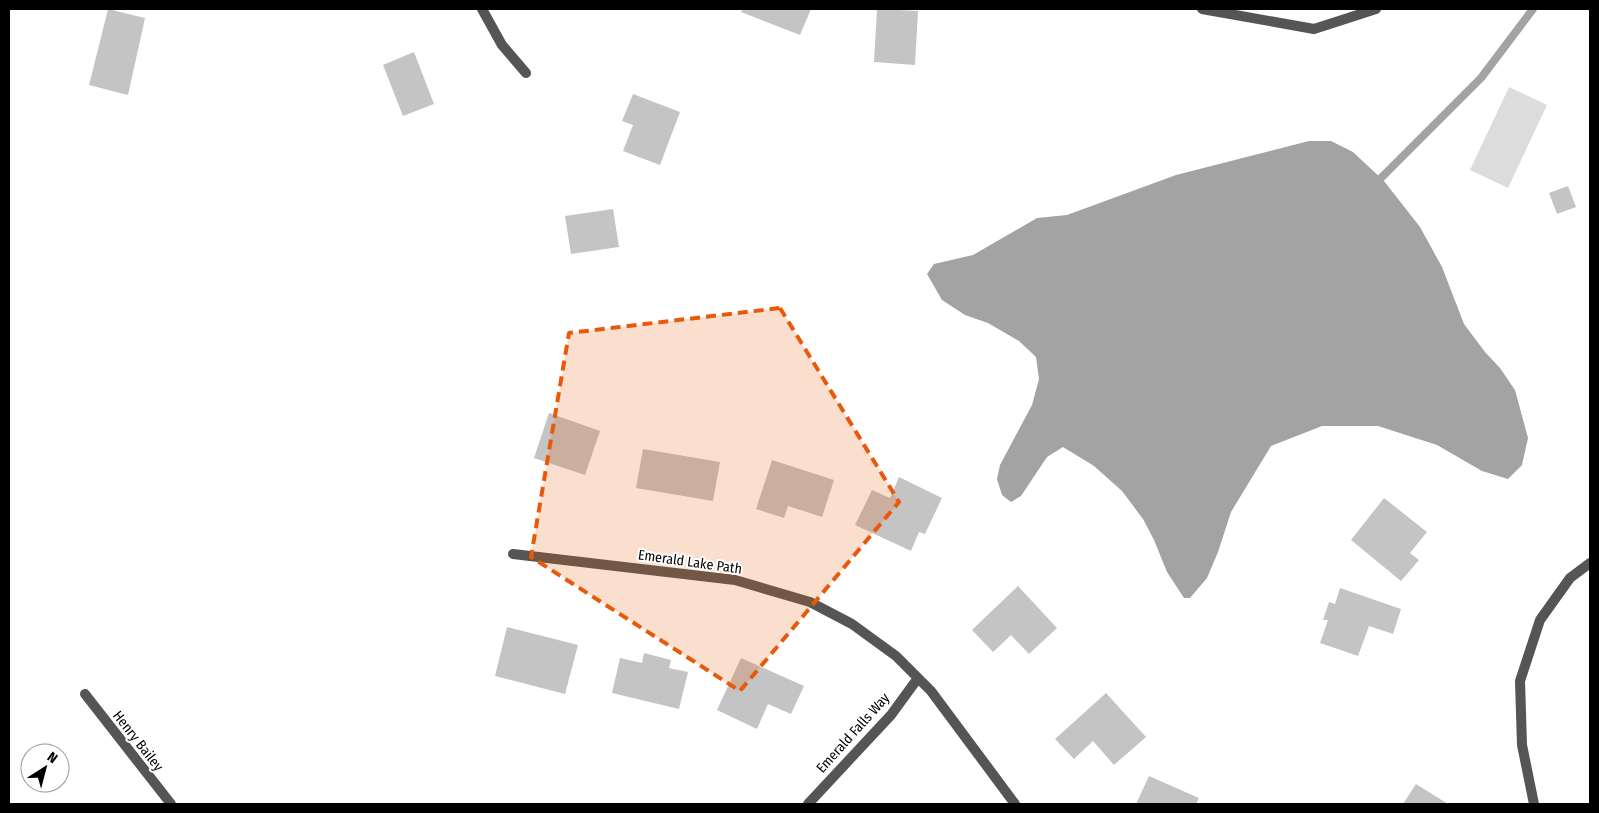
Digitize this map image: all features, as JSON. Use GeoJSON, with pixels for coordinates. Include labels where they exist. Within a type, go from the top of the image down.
{"type":"FeatureCollection","features":[{"type":"Feature","properties":{"kind":"street"},"geometry":{"type":"LineString","coordinates":[[482,9],[502,46],[526,74]]}},
{"type":"Feature","properties":{"kind":"street"},"geometry":{"type":"LineString","coordinates":[[1202,9],[1314,29],[1376,9]]}},
{"type":"Feature","properties":{"kind":"street","name":"Emerald Lake Path"},"geometry":{"type":"LineString","coordinates":[[513,554],[735,580],[810,602],[852,624],[896,656],[931,691],[1015,804]]}},
{"type":"Feature","properties":{"kind":"street"},"geometry":{"type":"LineString","coordinates":[[1534,804],[1522,745],[1520,680],[1540,620],[1570,578],[1590,562]]}},
{"type":"Feature","properties":{"kind":"street","name":"Emerald Falls Way"},"geometry":{"type":"LineString","coordinates":[[808,804],[892,715],[918,678]]}},
{"type":"Feature","properties":{"kind":"street","name":"Henry Bailey"},"geometry":{"type":"LineString","coordinates":[[85,694],[170,804]]}},
{"type":"Feature","properties":{"kind":"highlighted area"},"geometry":{"type":"Polygon","coordinates":[[[780,308],[899,502],[740,691],[531,557],[569,333],[780,308]]]}},
{"type":"Feature","properties":{"kind":"shaded area"},"geometry":{"type":"Polygon","coordinates":[[[1509,87],[1547,105],[1508,188],[1470,170],[1509,87]]]}},
{"type":"Feature","properties":{"kind":"shaded area"},"geometry":{"type":"Polygon","coordinates":[[[1309,141],[1331,141],[1353,152],[1384,181],[1420,227],[1442,267],[1464,324],[1500,368],[1515,390],[1528,438],[1522,465],[1508,479],[1482,471],[1437,445],[1378,426],[1322,426],[1271,446],[1231,512],[1207,578],[1190,598],[1184,598],[1167,572],[1143,519],[1122,491],[1094,466],[1063,447],[1047,457],[1021,496],[1011,502],[1002,495],[997,479],[1000,465],[1032,405],[1039,379],[1036,357],[1019,341],[988,323],[965,315],[942,300],[927,274],[934,264],[973,255],[1037,218],[1067,215],[1176,175],[1309,141]]]}},
{"type":"Feature","properties":{"kind":"building"},"geometry":{"type":"Polygon","coordinates":[[[108,9],[145,18],[128,95],[89,85],[108,9]]]}},
{"type":"Feature","properties":{"kind":"building"},"geometry":{"type":"Polygon","coordinates":[[[743,9],[811,9],[800,35],[741,12],[743,9]]]}},
{"type":"Feature","properties":{"kind":"building"},"geometry":{"type":"Polygon","coordinates":[[[877,9],[918,11],[915,65],[874,62],[877,9]]]}},
{"type":"Feature","properties":{"kind":"building"},"geometry":{"type":"Polygon","coordinates":[[[414,52],[434,104],[403,116],[383,65],[414,52]]]}},
{"type":"Feature","properties":{"kind":"building"},"geometry":{"type":"Polygon","coordinates":[[[633,94],[680,112],[660,165],[623,151],[633,125],[622,121],[633,94]]]}},
{"type":"Feature","properties":{"kind":"building"},"geometry":{"type":"Polygon","coordinates":[[[1568,186],[1576,207],[1557,214],[1549,193],[1568,186]]]}},
{"type":"Feature","properties":{"kind":"building"},"geometry":{"type":"Polygon","coordinates":[[[613,209],[619,247],[571,254],[565,216],[613,209]]]}},
{"type":"Feature","properties":{"kind":"building"},"geometry":{"type":"Polygon","coordinates":[[[549,413],[600,431],[585,475],[534,458],[549,413]]]}},
{"type":"Feature","properties":{"kind":"building"},"geometry":{"type":"Polygon","coordinates":[[[643,449],[720,462],[713,501],[636,488],[643,449]]]}},
{"type":"Feature","properties":{"kind":"building"},"geometry":{"type":"Polygon","coordinates":[[[772,460],[834,480],[822,517],[788,506],[784,518],[756,509],[772,460]]]}},
{"type":"Feature","properties":{"kind":"building"},"geometry":{"type":"Polygon","coordinates":[[[899,477],[942,498],[925,534],[919,532],[911,551],[855,525],[872,490],[890,498],[899,477]]]}},
{"type":"Feature","properties":{"kind":"building"},"geometry":{"type":"Polygon","coordinates":[[[1384,498],[1427,532],[1410,553],[1419,560],[1401,581],[1351,540],[1384,498]]]}},
{"type":"Feature","properties":{"kind":"building"},"geometry":{"type":"Polygon","coordinates":[[[1018,586],[1057,628],[1029,654],[1011,635],[993,652],[972,630],[1018,586]]]}},
{"type":"Feature","properties":{"kind":"building"},"geometry":{"type":"Polygon","coordinates":[[[1340,588],[1401,609],[1393,634],[1369,626],[1358,656],[1320,643],[1328,620],[1323,620],[1329,602],[1335,604],[1340,588]]]}},
{"type":"Feature","properties":{"kind":"building"},"geometry":{"type":"Polygon","coordinates":[[[507,627],[578,645],[565,694],[495,676],[507,627]]]}},
{"type":"Feature","properties":{"kind":"building"},"geometry":{"type":"Polygon","coordinates":[[[644,653],[671,660],[669,668],[688,672],[679,709],[612,693],[620,658],[642,663],[644,653]]]}},
{"type":"Feature","properties":{"kind":"building"},"geometry":{"type":"Polygon","coordinates":[[[741,658],[804,686],[791,714],[768,704],[757,729],[717,710],[741,658]]]}},
{"type":"Feature","properties":{"kind":"building"},"geometry":{"type":"Polygon","coordinates":[[[1106,693],[1146,737],[1114,765],[1093,741],[1074,759],[1055,739],[1106,693]]]}},
{"type":"Feature","properties":{"kind":"building"},"geometry":{"type":"Polygon","coordinates":[[[1149,776],[1199,798],[1196,804],[1136,804],[1149,776]]]}},
{"type":"Feature","properties":{"kind":"building"},"geometry":{"type":"Polygon","coordinates":[[[1416,784],[1448,804],[1403,804],[1416,784]]]}},
{"type":"Feature","properties":{"kind":"waterway"},"geometry":{"type":"LineString","coordinates":[[1381,178],[1481,78],[1533,9]]}}]}
